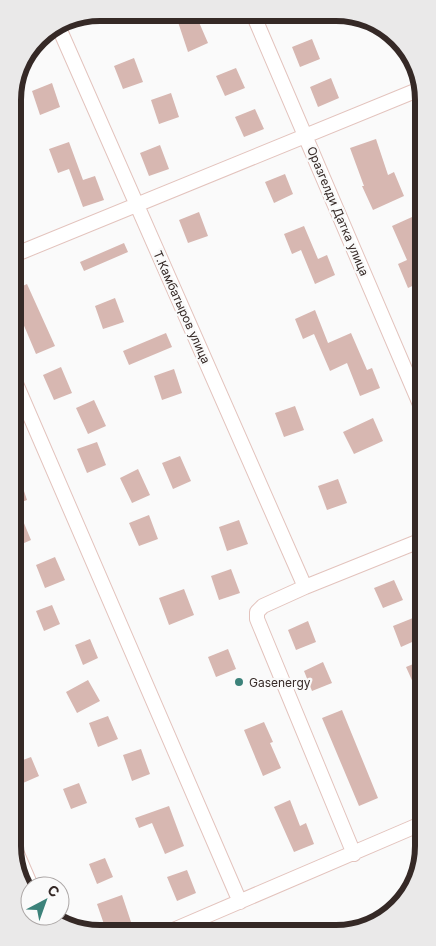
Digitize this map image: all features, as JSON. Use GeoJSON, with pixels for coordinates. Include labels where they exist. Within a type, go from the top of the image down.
{"type":"FeatureCollection","features":[{"type":"Feature","properties":{"kind":"street","name":"Оразгелди Датка улица"},"geometry":{"type":"LineString","coordinates":[[257,21],[415,392]]}},
{"type":"Feature","properties":{"kind":"street","name":"Т.Камбатыров улица"},"geometry":{"type":"LineString","coordinates":[[61,32],[305,587]]}},
{"type":"Feature","properties":{"kind":"street"},"geometry":{"type":"LineString","coordinates":[[21,252],[307,137],[414,91]]}},
{"type":"Feature","properties":{"kind":"street"},"geometry":{"type":"LineString","coordinates":[[21,395],[240,902]]}},
{"type":"Feature","properties":{"kind":"street"},"geometry":{"type":"LineString","coordinates":[[354,854],[257,619],[257,612],[263,606],[305,587],[415,543]]}},
{"type":"Feature","properties":{"kind":"street"},"geometry":{"type":"LineString","coordinates":[[185,925],[415,827]]}},
{"type":"Feature","properties":{"kind":"building"},"geometry":{"type":"Polygon","coordinates":[[[178,21],[198,21],[208,43],[188,52],[178,21]]]}},
{"type":"Feature","properties":{"kind":"building"},"geometry":{"type":"Polygon","coordinates":[[[312,39],[320,59],[300,67],[292,47],[312,39]]]}},
{"type":"Feature","properties":{"kind":"building"},"geometry":{"type":"Polygon","coordinates":[[[134,58],[143,82],[123,89],[114,66],[134,58]]]}},
{"type":"Feature","properties":{"kind":"building"},"geometry":{"type":"Polygon","coordinates":[[[236,68],[245,88],[225,96],[216,76],[236,68]]]}},
{"type":"Feature","properties":{"kind":"building"},"geometry":{"type":"Polygon","coordinates":[[[331,78],[339,98],[318,107],[310,87],[331,78]]]}},
{"type":"Feature","properties":{"kind":"building"},"geometry":{"type":"Polygon","coordinates":[[[52,83],[60,107],[40,115],[32,91],[52,83]]]}},
{"type":"Feature","properties":{"kind":"building"},"geometry":{"type":"Polygon","coordinates":[[[171,93],[179,117],[159,124],[151,100],[171,93]]]}},
{"type":"Feature","properties":{"kind":"building"},"geometry":{"type":"Polygon","coordinates":[[[255,109],[264,129],[244,137],[235,117],[255,109]]]}},
{"type":"Feature","properties":{"kind":"building"},"geometry":{"type":"Polygon","coordinates":[[[376,139],[388,175],[394,172],[404,196],[373,210],[362,186],[364,186],[350,148],[376,139]]]}},
{"type":"Feature","properties":{"kind":"building"},"geometry":{"type":"Polygon","coordinates":[[[69,142],[83,180],[95,176],[104,200],[83,207],[69,169],[58,173],[49,149],[69,142]]]}},
{"type":"Feature","properties":{"kind":"building"},"geometry":{"type":"Polygon","coordinates":[[[160,145],[169,169],[149,176],[140,153],[160,145]]]}},
{"type":"Feature","properties":{"kind":"building"},"geometry":{"type":"Polygon","coordinates":[[[285,174],[293,194],[274,203],[265,182],[285,174]]]}},
{"type":"Feature","properties":{"kind":"building"},"geometry":{"type":"Polygon","coordinates":[[[199,212],[208,236],[188,243],[179,220],[199,212]]]}},
{"type":"Feature","properties":{"kind":"building"},"geometry":{"type":"Polygon","coordinates":[[[415,216],[415,285],[408,288],[398,264],[407,260],[392,226],[415,216]]]}},
{"type":"Feature","properties":{"kind":"building"},"geometry":{"type":"Polygon","coordinates":[[[304,226],[318,259],[327,255],[335,275],[315,284],[301,250],[292,254],[284,234],[304,226]]]}},
{"type":"Feature","properties":{"kind":"building"},"geometry":{"type":"Polygon","coordinates":[[[124,243],[128,252],[84,271],[80,262],[124,243]]]}},
{"type":"Feature","properties":{"kind":"building"},"geometry":{"type":"Polygon","coordinates":[[[27,284],[55,346],[36,354],[21,319],[21,287],[27,284]]]}},
{"type":"Feature","properties":{"kind":"building"},"geometry":{"type":"Polygon","coordinates":[[[115,298],[124,322],[103,329],[95,306],[115,298]]]}},
{"type":"Feature","properties":{"kind":"building"},"geometry":{"type":"Polygon","coordinates":[[[315,310],[328,343],[351,333],[367,370],[372,368],[380,388],[360,396],[347,363],[330,371],[314,334],[303,339],[295,319],[315,310]]]}},
{"type":"Feature","properties":{"kind":"building"},"geometry":{"type":"Polygon","coordinates":[[[166,333],[172,347],[129,365],[123,351],[166,333]]]}},
{"type":"Feature","properties":{"kind":"building"},"geometry":{"type":"Polygon","coordinates":[[[61,367],[72,393],[54,400],[43,375],[61,367]]]}},
{"type":"Feature","properties":{"kind":"building"},"geometry":{"type":"Polygon","coordinates":[[[174,369],[182,393],[162,400],[154,376],[174,369]]]}},
{"type":"Feature","properties":{"kind":"building"},"geometry":{"type":"Polygon","coordinates":[[[94,400],[106,426],[88,434],[76,408],[94,400]]]}},
{"type":"Feature","properties":{"kind":"building"},"geometry":{"type":"Polygon","coordinates":[[[295,406],[304,430],[284,437],[275,413],[295,406]]]}},
{"type":"Feature","properties":{"kind":"building"},"geometry":{"type":"Polygon","coordinates":[[[373,418],[383,441],[354,454],[343,432],[373,418]]]}},
{"type":"Feature","properties":{"kind":"building"},"geometry":{"type":"Polygon","coordinates":[[[97,442],[106,465],[87,473],[77,449],[97,442]]]}},
{"type":"Feature","properties":{"kind":"building"},"geometry":{"type":"Polygon","coordinates":[[[180,456],[191,481],[173,489],[162,463],[180,456]]]}},
{"type":"Feature","properties":{"kind":"building"},"geometry":{"type":"Polygon","coordinates":[[[138,469],[150,495],[132,503],[120,478],[138,469]]]}},
{"type":"Feature","properties":{"kind":"building"},"geometry":{"type":"Polygon","coordinates":[[[338,479],[347,503],[327,510],[318,486],[338,479]]]}},
{"type":"Feature","properties":{"kind":"building"},"geometry":{"type":"Polygon","coordinates":[[[21,482],[27,500],[21,502],[21,482]]]}},
{"type":"Feature","properties":{"kind":"building"},"geometry":{"type":"Polygon","coordinates":[[[149,515],[158,539],[139,546],[129,523],[149,515]]]}},
{"type":"Feature","properties":{"kind":"building"},"geometry":{"type":"Polygon","coordinates":[[[21,516],[31,540],[21,544],[21,516]]]}},
{"type":"Feature","properties":{"kind":"building"},"geometry":{"type":"Polygon","coordinates":[[[239,520],[248,544],[227,551],[219,527],[239,520]]]}},
{"type":"Feature","properties":{"kind":"building"},"geometry":{"type":"Polygon","coordinates":[[[55,557],[65,580],[45,588],[36,565],[55,557]]]}},
{"type":"Feature","properties":{"kind":"building"},"geometry":{"type":"Polygon","coordinates":[[[231,569],[240,593],[219,600],[211,576],[231,569]]]}},
{"type":"Feature","properties":{"kind":"building"},"geometry":{"type":"Polygon","coordinates":[[[394,580],[403,600],[383,608],[374,588],[394,580]]]}},
{"type":"Feature","properties":{"kind":"building"},"geometry":{"type":"Polygon","coordinates":[[[184,589],[194,615],[169,625],[159,598],[184,589]]]}},
{"type":"Feature","properties":{"kind":"building"},"geometry":{"type":"Polygon","coordinates":[[[52,605],[60,624],[44,631],[36,611],[52,605]]]}},
{"type":"Feature","properties":{"kind":"building"},"geometry":{"type":"Polygon","coordinates":[[[413,618],[415,623],[415,641],[401,647],[393,626],[413,618]]]}},
{"type":"Feature","properties":{"kind":"building"},"geometry":{"type":"Polygon","coordinates":[[[308,621],[316,642],[296,650],[288,630],[308,621]]]}},
{"type":"Feature","properties":{"kind":"building"},"geometry":{"type":"Polygon","coordinates":[[[90,639],[98,658],[83,665],[75,645],[90,639]]]}},
{"type":"Feature","properties":{"kind":"building"},"geometry":{"type":"Polygon","coordinates":[[[228,649],[236,669],[216,677],[208,657],[228,649]]]}},
{"type":"Feature","properties":{"kind":"building"},"geometry":{"type":"Polygon","coordinates":[[[323,662],[332,683],[312,691],[304,671],[323,662]]]}},
{"type":"Feature","properties":{"kind":"building"},"geometry":{"type":"Polygon","coordinates":[[[415,663],[415,687],[406,667],[415,663]]]}},
{"type":"Feature","properties":{"kind":"building"},"geometry":{"type":"Polygon","coordinates":[[[88,680],[100,701],[77,713],[66,692],[88,680]]]}},
{"type":"Feature","properties":{"kind":"building"},"geometry":{"type":"Polygon","coordinates":[[[342,710],[378,798],[359,806],[322,718],[342,710]]]}},
{"type":"Feature","properties":{"kind":"building"},"geometry":{"type":"Polygon","coordinates":[[[108,716],[118,739],[98,747],[89,723],[108,716]]]}},
{"type":"Feature","properties":{"kind":"building"},"geometry":{"type":"Polygon","coordinates":[[[264,722],[273,742],[270,743],[281,768],[263,776],[244,730],[264,722]]]}},
{"type":"Feature","properties":{"kind":"building"},"geometry":{"type":"Polygon","coordinates":[[[141,749],[150,774],[132,781],[123,755],[141,749]]]}},
{"type":"Feature","properties":{"kind":"building"},"geometry":{"type":"Polygon","coordinates":[[[31,757],[39,776],[23,783],[21,778],[21,761],[31,757]]]}},
{"type":"Feature","properties":{"kind":"building"},"geometry":{"type":"Polygon","coordinates":[[[79,783],[87,803],[71,809],[63,789],[79,783]]]}},
{"type":"Feature","properties":{"kind":"building"},"geometry":{"type":"Polygon","coordinates":[[[290,800],[300,826],[306,823],[314,844],[294,852],[274,807],[290,800]]]}},
{"type":"Feature","properties":{"kind":"building"},"geometry":{"type":"Polygon","coordinates":[[[169,806],[184,846],[165,854],[152,823],[139,828],[135,818],[169,806]]]}},
{"type":"Feature","properties":{"kind":"building"},"geometry":{"type":"Polygon","coordinates":[[[105,858],[113,877],[97,884],[89,864],[105,858]]]}},
{"type":"Feature","properties":{"kind":"building"},"geometry":{"type":"Polygon","coordinates":[[[187,870],[196,893],[177,901],[167,877],[187,870]]]}},
{"type":"Feature","properties":{"kind":"building"},"geometry":{"type":"Polygon","coordinates":[[[122,895],[131,922],[122,925],[104,925],[97,904],[122,895]]]}},
{"type":"Feature","properties":{"kind":"place","name":"Gasenergy"},"geometry":{"type":"Point","coordinates":[239,682]}}]}
